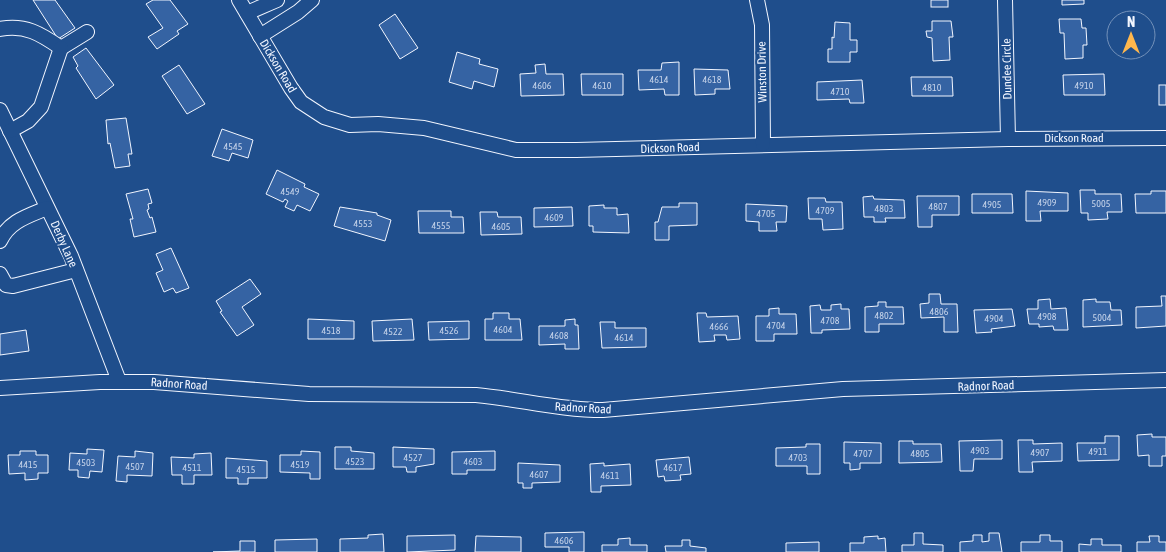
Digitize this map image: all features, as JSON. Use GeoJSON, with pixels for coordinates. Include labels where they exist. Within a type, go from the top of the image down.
{"type":"FeatureCollection","features":[{"type":"Feature","properties":{"kind":"street","name":"Dickson Road"},"geometry":{"type":"LineString","coordinates":[[239,0],[288,84],[301,102],[324,117],[339,123],[424,128],[487,144],[530,151],[763,144],[1166,138]]}},
{"type":"Feature","properties":{"kind":"street"},"geometry":{"type":"LineString","coordinates":[[247,13],[276,0]]}},
{"type":"Feature","properties":{"kind":"street"},"geometry":{"type":"LineString","coordinates":[[260,36],[298,12],[312,0]]}},
{"type":"Feature","properties":{"kind":"street","name":"Winston Drive"},"geometry":{"type":"LineString","coordinates":[[757,0],[762,25],[763,144]]}},
{"type":"Feature","properties":{"kind":"street","name":"Dundee Circle"},"geometry":{"type":"LineString","coordinates":[[1005,0],[1008,139]]}},
{"type":"Feature","properties":{"kind":"street"},"geometry":{"type":"LineString","coordinates":[[0,29],[27,28],[61,48]]}},
{"type":"Feature","properties":{"kind":"street"},"geometry":{"type":"LineString","coordinates":[[10,131],[28,121],[41,107],[61,48],[87,32]]}},
{"type":"Feature","properties":{"kind":"street","name":"Derby Lane"},"geometry":{"type":"LineString","coordinates":[[0,110],[76,270],[119,382]]}},
{"type":"Feature","properties":{"kind":"street"},"geometry":{"type":"LineString","coordinates":[[0,242],[5,231],[15,222],[47,208]]}},
{"type":"Feature","properties":{"kind":"street"},"geometry":{"type":"LineString","coordinates":[[0,274],[6,285],[13,286],[76,270]]}},
{"type":"Feature","properties":{"kind":"street","name":"Radnor Road"},"geometry":{"type":"LineString","coordinates":[[0,388],[119,382],[198,384],[254,391],[308,394],[476,395],[504,397],[564,408],[603,410],[803,391],[1166,380]]}},
{"type":"Feature","properties":{"kind":"building"},"geometry":{"type":"Polygon","coordinates":[[[33,0],[55,0],[75,28],[58,39],[33,0]]]}},
{"type":"Feature","properties":{"kind":"building"},"geometry":{"type":"Polygon","coordinates":[[[153,0],[170,0],[188,24],[177,31],[179,34],[157,49],[148,37],[163,28],[146,4],[153,0]]]}},
{"type":"Feature","properties":{"kind":"building"},"geometry":{"type":"Polygon","coordinates":[[[931,0],[948,0],[948,7],[931,7],[931,0]]]}},
{"type":"Feature","properties":{"kind":"building"},"geometry":{"type":"Polygon","coordinates":[[[1062,0],[1084,0],[1084,4],[1062,5],[1062,0]]]}},
{"type":"Feature","properties":{"kind":"building"},"geometry":{"type":"Polygon","coordinates":[[[395,14],[418,48],[400,59],[379,25],[395,14]]]}},
{"type":"Feature","properties":{"kind":"building"},"geometry":{"type":"Polygon","coordinates":[[[1059,19],[1081,19],[1082,28],[1086,28],[1087,45],[1083,45],[1083,58],[1065,59],[1064,33],[1060,33],[1059,19]]]}},
{"type":"Feature","properties":{"kind":"building"},"geometry":{"type":"Polygon","coordinates":[[[932,21],[951,21],[953,37],[949,37],[950,60],[933,61],[932,38],[927,37],[926,31],[932,31],[932,21]]]}},
{"type":"Feature","properties":{"kind":"building"},"geometry":{"type":"Polygon","coordinates":[[[835,22],[850,23],[850,40],[857,40],[857,52],[850,52],[850,62],[828,62],[828,49],[832,49],[835,22]]]}},
{"type":"Feature","properties":{"kind":"building"},"geometry":{"type":"Polygon","coordinates":[[[86,48],[114,85],[96,99],[76,68],[78,66],[73,57],[86,48]]]}},
{"type":"Feature","properties":{"kind":"building"},"geometry":{"type":"Polygon","coordinates":[[[457,52],[480,59],[479,64],[498,69],[494,87],[474,81],[472,89],[449,82],[457,52]]]}},
{"type":"Feature","properties":{"kind":"building"},"geometry":{"type":"Polygon","coordinates":[[[679,62],[679,95],[665,95],[664,89],[639,90],[638,70],[661,70],[662,63],[679,62]]]}},
{"type":"Feature","properties":{"kind":"building"},"geometry":{"type":"Polygon","coordinates":[[[545,64],[546,74],[563,74],[564,95],[521,96],[520,74],[536,73],[535,65],[545,64]]]}},
{"type":"Feature","properties":{"kind":"building"},"geometry":{"type":"Polygon","coordinates":[[[179,65],[205,104],[187,114],[162,76],[179,65]]]}},
{"type":"Feature","properties":{"kind":"building"},"geometry":{"type":"Polygon","coordinates":[[[694,69],[728,70],[730,89],[715,89],[715,94],[695,95],[694,69]]]}},
{"type":"Feature","properties":{"kind":"building"},"geometry":{"type":"Polygon","coordinates":[[[581,74],[623,74],[623,95],[582,95],[581,74]]]}},
{"type":"Feature","properties":{"kind":"building"},"geometry":{"type":"Polygon","coordinates":[[[1104,74],[1105,95],[1064,95],[1063,75],[1104,74]]]}},
{"type":"Feature","properties":{"kind":"building"},"geometry":{"type":"Polygon","coordinates":[[[911,77],[952,77],[953,96],[912,96],[911,77]]]}},
{"type":"Feature","properties":{"kind":"building"},"geometry":{"type":"Polygon","coordinates":[[[862,80],[864,103],[850,103],[849,99],[817,100],[817,82],[862,80]]]}},
{"type":"Feature","properties":{"kind":"building"},"geometry":{"type":"Polygon","coordinates":[[[1159,85],[1166,85],[1166,105],[1159,105],[1159,85]]]}},
{"type":"Feature","properties":{"kind":"building"},"geometry":{"type":"Polygon","coordinates":[[[126,118],[132,154],[128,154],[130,166],[115,168],[110,143],[108,144],[106,120],[126,118]]]}},
{"type":"Feature","properties":{"kind":"building"},"geometry":{"type":"Polygon","coordinates":[[[222,129],[253,140],[248,158],[232,153],[229,161],[212,156],[222,129]]]}},
{"type":"Feature","properties":{"kind":"building"},"geometry":{"type":"Polygon","coordinates":[[[277,170],[305,184],[304,187],[319,194],[310,211],[297,205],[294,211],[285,207],[288,201],[285,199],[283,202],[266,194],[277,170]]]}},
{"type":"Feature","properties":{"kind":"building"},"geometry":{"type":"Polygon","coordinates":[[[148,189],[152,203],[148,204],[149,209],[147,210],[150,218],[152,217],[156,232],[134,237],[130,219],[133,219],[126,194],[148,189]]]}},
{"type":"Feature","properties":{"kind":"building"},"geometry":{"type":"Polygon","coordinates":[[[1080,190],[1095,190],[1095,194],[1121,194],[1122,212],[1107,212],[1108,219],[1088,220],[1088,213],[1081,213],[1080,190]]]}},
{"type":"Feature","properties":{"kind":"building"},"geometry":{"type":"Polygon","coordinates":[[[1026,191],[1068,193],[1068,211],[1040,211],[1041,221],[1026,221],[1026,191]]]}},
{"type":"Feature","properties":{"kind":"building"},"geometry":{"type":"Polygon","coordinates":[[[1151,191],[1166,191],[1166,213],[1136,213],[1135,194],[1151,194],[1151,191]]]}},
{"type":"Feature","properties":{"kind":"building"},"geometry":{"type":"Polygon","coordinates":[[[972,194],[1012,194],[1013,213],[972,213],[972,194]]]}},
{"type":"Feature","properties":{"kind":"building"},"geometry":{"type":"Polygon","coordinates":[[[873,196],[874,199],[904,200],[905,218],[885,218],[886,222],[874,222],[874,217],[864,217],[863,197],[873,196]]]}},
{"type":"Feature","properties":{"kind":"building"},"geometry":{"type":"Polygon","coordinates":[[[917,196],[959,196],[959,215],[932,215],[932,227],[918,227],[917,196]]]}},
{"type":"Feature","properties":{"kind":"building"},"geometry":{"type":"Polygon","coordinates":[[[808,198],[825,198],[826,202],[842,202],[843,229],[823,230],[822,219],[809,219],[808,198]]]}},
{"type":"Feature","properties":{"kind":"building"},"geometry":{"type":"Polygon","coordinates":[[[679,203],[697,203],[697,225],[669,226],[669,240],[655,240],[655,222],[658,222],[662,207],[679,207],[679,203]]]}},
{"type":"Feature","properties":{"kind":"building"},"geometry":{"type":"Polygon","coordinates":[[[746,204],[787,206],[786,222],[776,222],[777,231],[759,231],[759,222],[746,221],[746,204]]]}},
{"type":"Feature","properties":{"kind":"building"},"geometry":{"type":"Polygon","coordinates":[[[604,205],[604,208],[617,208],[617,215],[628,214],[629,233],[593,232],[593,226],[589,226],[589,206],[604,205]]]}},
{"type":"Feature","properties":{"kind":"building"},"geometry":{"type":"Polygon","coordinates":[[[340,207],[377,213],[377,215],[391,220],[385,241],[334,226],[340,207]]]}},
{"type":"Feature","properties":{"kind":"building"},"geometry":{"type":"Polygon","coordinates":[[[572,207],[573,226],[534,227],[534,208],[572,207]]]}},
{"type":"Feature","properties":{"kind":"building"},"geometry":{"type":"Polygon","coordinates":[[[418,211],[451,211],[451,217],[463,217],[464,233],[419,233],[418,211]]]}},
{"type":"Feature","properties":{"kind":"building"},"geometry":{"type":"Polygon","coordinates":[[[480,212],[497,212],[498,217],[521,217],[522,234],[481,235],[480,212]]]}},
{"type":"Feature","properties":{"kind":"building"},"geometry":{"type":"Polygon","coordinates":[[[171,248],[189,288],[176,293],[173,288],[164,292],[156,273],[163,270],[156,254],[171,248]]]}},
{"type":"Feature","properties":{"kind":"building"},"geometry":{"type":"Polygon","coordinates":[[[250,279],[261,294],[242,307],[254,325],[237,336],[220,312],[222,311],[216,301],[250,279]]]}},
{"type":"Feature","properties":{"kind":"building"},"geometry":{"type":"Polygon","coordinates":[[[929,294],[940,294],[941,304],[957,304],[958,332],[944,332],[944,317],[921,318],[920,304],[929,303],[929,294]]]}},
{"type":"Feature","properties":{"kind":"building"},"geometry":{"type":"Polygon","coordinates":[[[1161,296],[1166,296],[1166,326],[1136,328],[1136,307],[1162,306],[1161,296]]]}},
{"type":"Feature","properties":{"kind":"building"},"geometry":{"type":"Polygon","coordinates":[[[1050,299],[1051,309],[1066,308],[1068,330],[1054,330],[1053,326],[1039,327],[1039,324],[1029,324],[1027,309],[1038,309],[1038,300],[1050,299]]]}},
{"type":"Feature","properties":{"kind":"building"},"geometry":{"type":"Polygon","coordinates":[[[1096,299],[1096,302],[1110,302],[1111,310],[1121,310],[1122,325],[1083,327],[1083,300],[1096,299]]]}},
{"type":"Feature","properties":{"kind":"building"},"geometry":{"type":"Polygon","coordinates":[[[878,302],[886,302],[886,307],[903,307],[904,324],[879,324],[879,332],[865,332],[865,307],[878,306],[878,302]]]}},
{"type":"Feature","properties":{"kind":"building"},"geometry":{"type":"Polygon","coordinates":[[[841,304],[841,309],[849,309],[850,329],[822,330],[822,333],[811,333],[810,306],[820,305],[821,310],[831,310],[831,305],[841,304]]]}},
{"type":"Feature","properties":{"kind":"building"},"geometry":{"type":"Polygon","coordinates":[[[779,308],[779,314],[796,314],[797,334],[774,334],[774,341],[756,341],[756,316],[769,316],[769,309],[779,308]]]}},
{"type":"Feature","properties":{"kind":"building"},"geometry":{"type":"Polygon","coordinates":[[[1012,309],[1015,326],[991,329],[992,332],[976,333],[974,310],[1012,309]]]}},
{"type":"Feature","properties":{"kind":"building"},"geometry":{"type":"Polygon","coordinates":[[[493,313],[509,313],[509,319],[520,319],[522,340],[485,340],[485,319],[493,319],[493,313]]]}},
{"type":"Feature","properties":{"kind":"building"},"geometry":{"type":"Polygon","coordinates":[[[697,313],[706,313],[707,317],[738,316],[740,339],[727,340],[726,335],[714,335],[715,341],[699,342],[697,313]]]}},
{"type":"Feature","properties":{"kind":"building"},"geometry":{"type":"Polygon","coordinates":[[[308,319],[354,321],[354,339],[308,339],[308,319]]]}},
{"type":"Feature","properties":{"kind":"building"},"geometry":{"type":"Polygon","coordinates":[[[412,319],[414,340],[373,341],[372,321],[412,319]]]}},
{"type":"Feature","properties":{"kind":"building"},"geometry":{"type":"Polygon","coordinates":[[[575,319],[575,325],[578,325],[579,349],[565,349],[565,344],[539,345],[539,326],[565,326],[565,320],[575,319]]]}},
{"type":"Feature","properties":{"kind":"building"},"geometry":{"type":"Polygon","coordinates":[[[469,321],[469,339],[429,340],[428,322],[469,321]]]}},
{"type":"Feature","properties":{"kind":"building"},"geometry":{"type":"Polygon","coordinates":[[[600,322],[615,322],[615,328],[646,328],[646,347],[602,348],[600,322]]]}},
{"type":"Feature","properties":{"kind":"building"},"geometry":{"type":"Polygon","coordinates":[[[26,330],[29,351],[0,355],[0,334],[26,330]]]}},
{"type":"Feature","properties":{"kind":"building"},"geometry":{"type":"Polygon","coordinates":[[[1152,434],[1152,437],[1166,437],[1166,456],[1162,456],[1162,466],[1149,466],[1149,455],[1138,456],[1137,435],[1152,434]]]}},
{"type":"Feature","properties":{"kind":"building"},"geometry":{"type":"Polygon","coordinates":[[[1105,436],[1119,436],[1119,460],[1078,461],[1077,443],[1105,443],[1105,436]]]}},
{"type":"Feature","properties":{"kind":"building"},"geometry":{"type":"Polygon","coordinates":[[[1002,440],[1002,459],[974,459],[973,471],[960,471],[959,441],[1002,440]]]}},
{"type":"Feature","properties":{"kind":"building"},"geometry":{"type":"Polygon","coordinates":[[[1018,440],[1033,440],[1033,444],[1062,443],[1062,461],[1032,462],[1033,472],[1019,472],[1018,440]]]}},
{"type":"Feature","properties":{"kind":"building"},"geometry":{"type":"Polygon","coordinates":[[[899,441],[913,441],[913,444],[941,444],[942,462],[899,463],[899,441]]]}},
{"type":"Feature","properties":{"kind":"building"},"geometry":{"type":"Polygon","coordinates":[[[844,442],[881,443],[881,463],[860,463],[860,469],[850,470],[850,463],[844,463],[844,442]]]}},
{"type":"Feature","properties":{"kind":"building"},"geometry":{"type":"Polygon","coordinates":[[[806,444],[820,444],[820,474],[807,474],[807,466],[776,466],[776,448],[806,447],[806,444]]]}},
{"type":"Feature","properties":{"kind":"building"},"geometry":{"type":"Polygon","coordinates":[[[335,447],[351,447],[351,451],[374,453],[374,469],[335,469],[335,447]]]}},
{"type":"Feature","properties":{"kind":"building"},"geometry":{"type":"Polygon","coordinates":[[[393,447],[434,449],[434,464],[416,467],[416,472],[407,472],[406,467],[393,467],[393,447]]]}},
{"type":"Feature","properties":{"kind":"building"},"geometry":{"type":"Polygon","coordinates":[[[87,449],[104,450],[102,472],[90,471],[89,478],[78,477],[78,470],[69,470],[70,453],[87,454],[87,449]]]}},
{"type":"Feature","properties":{"kind":"building"},"geometry":{"type":"Polygon","coordinates":[[[20,451],[36,451],[36,455],[48,455],[48,473],[38,473],[38,479],[25,480],[25,473],[9,474],[8,455],[20,455],[20,451]]]}},
{"type":"Feature","properties":{"kind":"building"},"geometry":{"type":"Polygon","coordinates":[[[135,451],[153,453],[152,476],[127,475],[127,482],[116,481],[118,456],[135,457],[135,451]]]}},
{"type":"Feature","properties":{"kind":"building"},"geometry":{"type":"Polygon","coordinates":[[[301,451],[320,452],[320,479],[310,479],[310,473],[280,472],[280,455],[301,455],[301,451]]]}},
{"type":"Feature","properties":{"kind":"building"},"geometry":{"type":"Polygon","coordinates":[[[495,451],[495,470],[467,470],[467,474],[452,474],[452,452],[495,451]]]}},
{"type":"Feature","properties":{"kind":"building"},"geometry":{"type":"Polygon","coordinates":[[[211,453],[212,475],[194,475],[194,484],[182,484],[182,475],[172,475],[171,457],[194,458],[194,454],[211,453]]]}},
{"type":"Feature","properties":{"kind":"building"},"geometry":{"type":"Polygon","coordinates":[[[689,457],[691,474],[680,475],[681,480],[665,481],[664,476],[658,477],[656,460],[689,457]]]}},
{"type":"Feature","properties":{"kind":"building"},"geometry":{"type":"Polygon","coordinates":[[[226,458],[267,461],[267,478],[248,478],[248,484],[238,484],[238,478],[226,478],[226,458]]]}},
{"type":"Feature","properties":{"kind":"building"},"geometry":{"type":"Polygon","coordinates":[[[518,463],[560,465],[560,482],[532,483],[532,488],[523,488],[523,483],[518,483],[518,463]]]}},
{"type":"Feature","properties":{"kind":"building"},"geometry":{"type":"Polygon","coordinates":[[[604,463],[604,466],[630,464],[631,485],[601,486],[601,492],[591,492],[590,464],[604,463]]]}},
{"type":"Feature","properties":{"kind":"building"},"geometry":{"type":"Polygon","coordinates":[[[584,532],[584,552],[569,552],[569,547],[545,547],[545,533],[584,532]]]}},
{"type":"Feature","properties":{"kind":"building"},"geometry":{"type":"Polygon","coordinates":[[[914,533],[923,533],[923,544],[943,545],[943,552],[902,552],[902,545],[914,545],[914,533]]]}},
{"type":"Feature","properties":{"kind":"building"},"geometry":{"type":"Polygon","coordinates":[[[989,533],[999,533],[1002,552],[960,552],[960,542],[973,541],[973,535],[982,535],[982,542],[989,541],[989,533]]]}},
{"type":"Feature","properties":{"kind":"building"},"geometry":{"type":"Polygon","coordinates":[[[383,534],[384,552],[340,552],[340,539],[368,538],[368,535],[383,534]]]}},
{"type":"Feature","properties":{"kind":"building"},"geometry":{"type":"Polygon","coordinates":[[[455,535],[455,550],[407,552],[407,536],[455,535]]]}},
{"type":"Feature","properties":{"kind":"building"},"geometry":{"type":"Polygon","coordinates":[[[1040,535],[1050,535],[1050,541],[1062,541],[1062,552],[1021,552],[1021,542],[1040,542],[1040,535]]]}},
{"type":"Feature","properties":{"kind":"building"},"geometry":{"type":"Polygon","coordinates":[[[476,536],[521,537],[521,552],[475,552],[476,536]]]}},
{"type":"Feature","properties":{"kind":"building"},"geometry":{"type":"Polygon","coordinates":[[[878,536],[878,539],[885,538],[886,552],[850,552],[850,543],[864,543],[864,537],[878,536]]]}},
{"type":"Feature","properties":{"kind":"building"},"geometry":{"type":"Polygon","coordinates":[[[1149,536],[1159,536],[1159,542],[1166,542],[1166,552],[1137,552],[1137,542],[1150,542],[1149,536]]]}},
{"type":"Feature","properties":{"kind":"building"},"geometry":{"type":"Polygon","coordinates":[[[630,538],[630,545],[647,545],[647,552],[602,552],[602,545],[618,545],[618,539],[630,538]]]}},
{"type":"Feature","properties":{"kind":"building"},"geometry":{"type":"Polygon","coordinates":[[[317,539],[317,552],[275,552],[275,540],[317,539]]]}},
{"type":"Feature","properties":{"kind":"building"},"geometry":{"type":"Polygon","coordinates":[[[1091,539],[1102,539],[1102,545],[1121,545],[1121,552],[1079,552],[1079,544],[1091,545],[1091,539]]]}},
{"type":"Feature","properties":{"kind":"building"},"geometry":{"type":"Polygon","coordinates":[[[682,540],[690,540],[690,546],[706,548],[706,552],[666,552],[665,546],[682,546],[682,540]]]}},
{"type":"Feature","properties":{"kind":"building"},"geometry":{"type":"Polygon","coordinates":[[[240,541],[255,541],[255,552],[213,552],[240,551],[240,541]]]}},
{"type":"Feature","properties":{"kind":"building"},"geometry":{"type":"Polygon","coordinates":[[[819,542],[819,552],[786,552],[786,543],[819,542]]]}}]}
